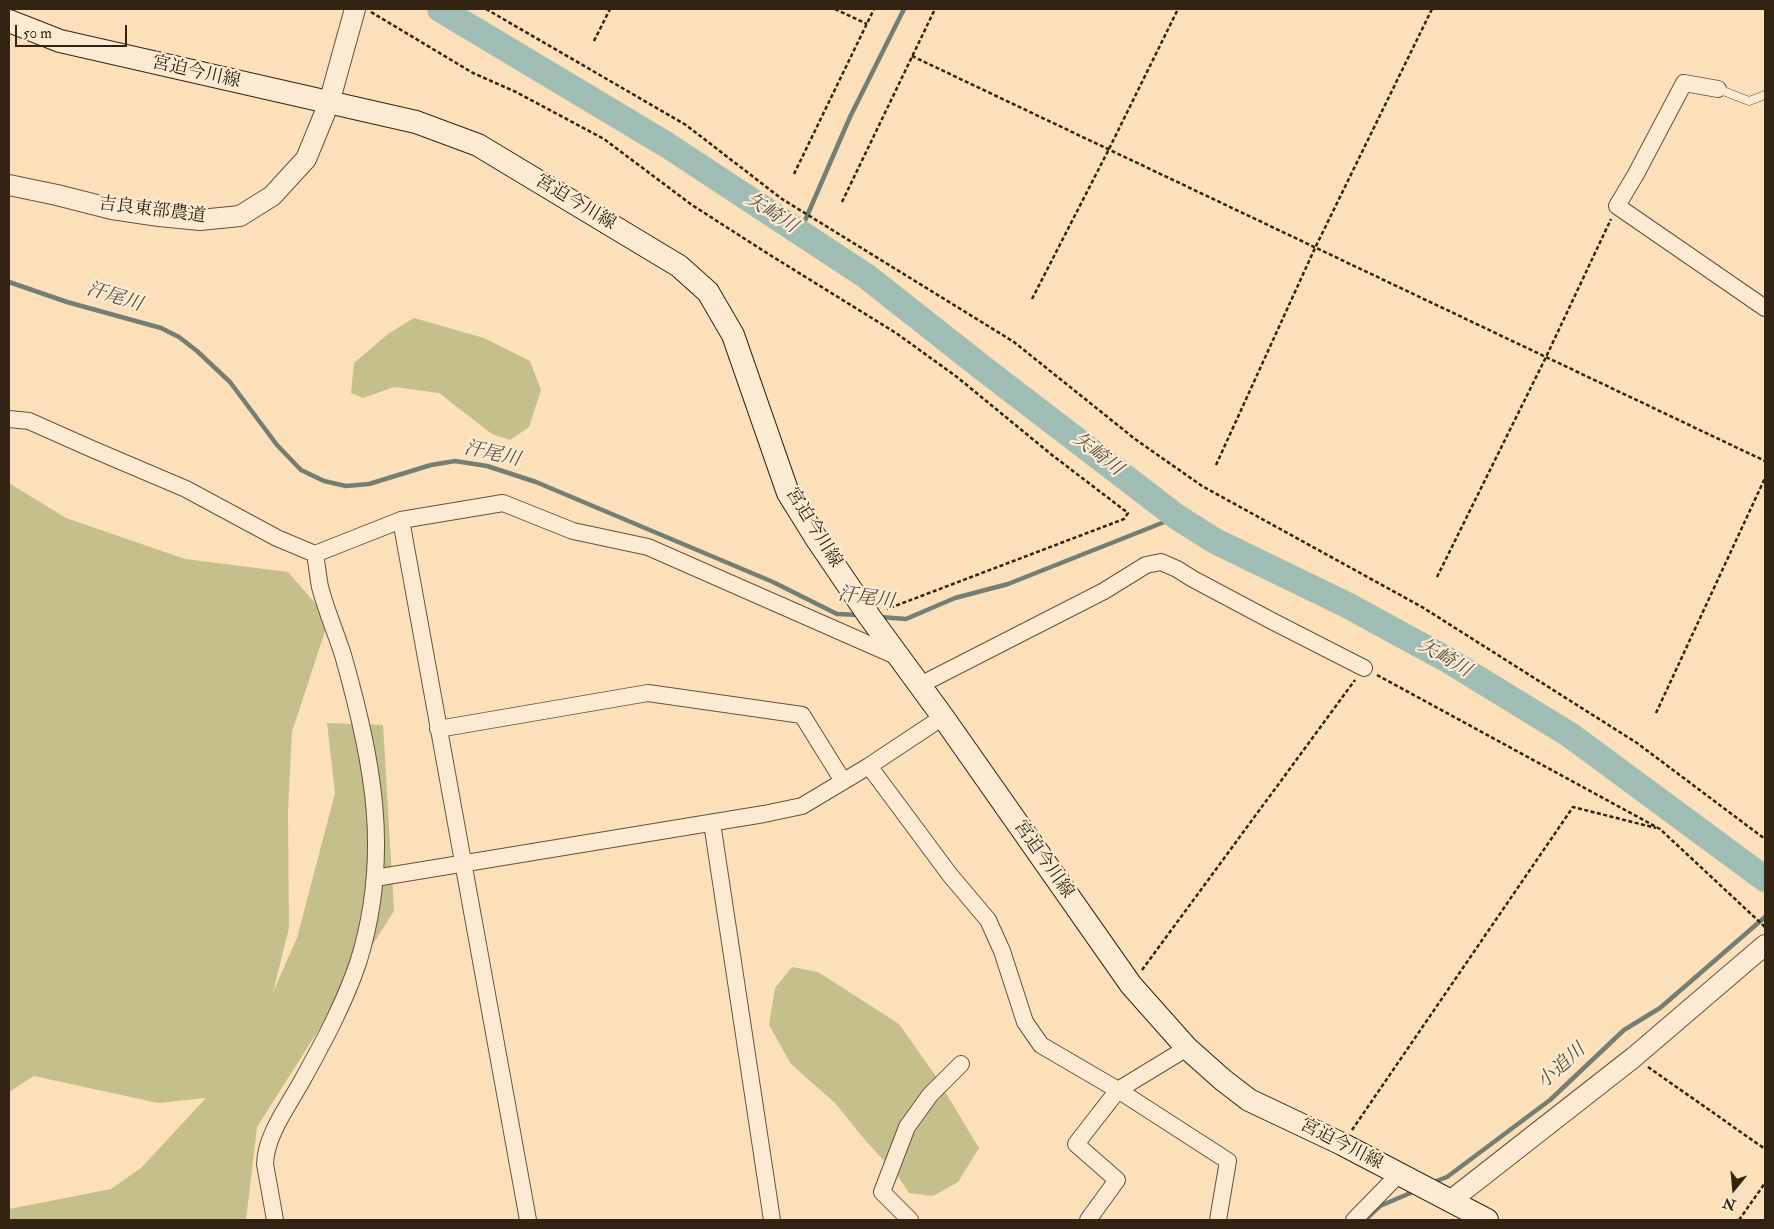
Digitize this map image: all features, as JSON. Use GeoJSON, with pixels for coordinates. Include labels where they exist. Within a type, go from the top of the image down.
{"type":"FeatureCollection","features":[{"type":"Feature","properties":{"kind":"main road","name":"宮迫今川線"},"geometry":{"type":"LineString","coordinates":[[9,21],[60,41],[416,122],[478,145],[679,266],[708,292],[733,335],[788,493],[816,538],[869,616],[920,684],[1131,985],[1187,1048],[1223,1080],[1250,1100],[1342,1144],[1487,1220]]}},
{"type":"Feature","properties":{"kind":"street","name":"吉良東部農道"},"geometry":{"type":"LineString","coordinates":[[9,185],[112,209],[159,216],[200,220],[240,216],[272,196],[306,159],[329,103],[355,9]]}},
{"type":"Feature","properties":{"kind":"street"},"geometry":{"type":"LineString","coordinates":[[1718,89],[1684,83],[1617,206],[1765,308]]}},
{"type":"Feature","properties":{"kind":"street"},"geometry":{"type":"LineString","coordinates":[[9,419],[29,420],[92,450],[186,489],[277,538],[315,554],[401,520],[503,503],[573,532],[648,547],[901,658]]}},
{"type":"Feature","properties":{"kind":"street"},"geometry":{"type":"LineString","coordinates":[[401,520],[528,1220]]}},
{"type":"Feature","properties":{"kind":"street"},"geometry":{"type":"LineString","coordinates":[[274,1220],[265,1156],[274,1132],[336,1018],[360,955],[370,919],[375,878],[377,829],[366,745],[342,654],[320,587],[315,554]]}},
{"type":"Feature","properties":{"kind":"street"},"geometry":{"type":"LineString","coordinates":[[920,684],[1104,591],[1146,565],[1161,562],[1263,617],[1364,668]]}},
{"type":"Feature","properties":{"kind":"street"},"geometry":{"type":"LineString","coordinates":[[438,729],[648,693],[802,715],[843,781]]}},
{"type":"Feature","properties":{"kind":"street"},"geometry":{"type":"LineString","coordinates":[[375,878],[764,814],[802,806],[869,766],[943,717]]}},
{"type":"Feature","properties":{"kind":"street"},"geometry":{"type":"LineString","coordinates":[[869,766],[950,875],[988,920],[1002,951],[1025,1022],[1041,1045],[1118,1090],[1228,1161],[1218,1220]]}},
{"type":"Feature","properties":{"kind":"street"},"geometry":{"type":"LineString","coordinates":[[712,822],[772,1220]]}},
{"type":"Feature","properties":{"kind":"street"},"geometry":{"type":"LineString","coordinates":[[1450,1201],[1634,1057],[1765,944]]}},
{"type":"Feature","properties":{"kind":"street"},"geometry":{"type":"LineString","coordinates":[[1088,1220],[1117,1180],[1076,1144],[1118,1090],[1187,1048]]}},
{"type":"Feature","properties":{"kind":"street"},"geometry":{"type":"LineString","coordinates":[[910,1220],[882,1192],[907,1127],[930,1095],[961,1064]]}},
{"type":"Feature","properties":{"kind":"street"},"geometry":{"type":"LineString","coordinates":[[1354,1220],[1399,1174]]}},
{"type":"Feature","properties":{"kind":"lane"},"geometry":{"type":"LineString","coordinates":[[1718,89],[1749,101],[1765,95]]}},
{"type":"Feature","properties":{"kind":"path"},"geometry":{"type":"LineString","coordinates":[[364,9],[473,73],[516,92],[604,139],[692,205],[896,333],[957,377],[1128,514],[1124,519],[869,616]]}},
{"type":"Feature","properties":{"kind":"path"},"geometry":{"type":"LineString","coordinates":[[486,9],[686,125],[782,199],[1014,342],[1135,439],[1202,486],[1422,607],[1637,743],[1765,839]]}},
{"type":"Feature","properties":{"kind":"path"},"geometry":{"type":"LineString","coordinates":[[594,41],[610,9]]}},
{"type":"Feature","properties":{"kind":"path"},"geometry":{"type":"LineString","coordinates":[[835,9],[867,24]]}},
{"type":"Feature","properties":{"kind":"path"},"geometry":{"type":"LineString","coordinates":[[794,174],[874,9]]}},
{"type":"Feature","properties":{"kind":"path"},"geometry":{"type":"LineString","coordinates":[[842,202],[935,9]]}},
{"type":"Feature","properties":{"kind":"path"},"geometry":{"type":"LineString","coordinates":[[1032,299],[1109,150],[1178,9]]}},
{"type":"Feature","properties":{"kind":"path"},"geometry":{"type":"LineString","coordinates":[[1216,465],[1316,248],[1432,9]]}},
{"type":"Feature","properties":{"kind":"path"},"geometry":{"type":"LineString","coordinates":[[912,56],[1765,461]]}},
{"type":"Feature","properties":{"kind":"path"},"geometry":{"type":"LineString","coordinates":[[1437,578],[1546,357],[1617,206]]}},
{"type":"Feature","properties":{"kind":"path"},"geometry":{"type":"LineString","coordinates":[[1656,713],[1765,478]]}},
{"type":"Feature","properties":{"kind":"path"},"geometry":{"type":"LineString","coordinates":[[1131,985],[1364,668],[1660,829],[1765,927]]}},
{"type":"Feature","properties":{"kind":"path"},"geometry":{"type":"LineString","coordinates":[[1342,1144],[1572,808],[1660,829]]}},
{"type":"Feature","properties":{"kind":"path"},"geometry":{"type":"LineString","coordinates":[[1634,1057],[1765,1149]]}},
{"type":"Feature","properties":{"kind":"path"},"geometry":{"type":"LineString","coordinates":[[1739,1220],[1765,1183]]}},
{"type":"Feature","properties":{"kind":"shaded area"},"geometry":{"type":"Polygon","coordinates":[[[414,318],[484,338],[530,361],[541,390],[529,427],[510,440],[492,434],[439,393],[394,387],[363,398],[351,393],[354,363],[388,334],[414,318]]]}},
{"type":"Feature","properties":{"kind":"shaded area"},"geometry":{"type":"Polygon","coordinates":[[[9,483],[66,518],[185,559],[288,572],[329,619],[292,732],[288,811],[289,928],[273,992],[297,938],[335,793],[327,723],[383,725],[394,911],[257,1127],[246,1220],[9,1220],[9,1209],[111,1189],[141,1168],[206,1098],[158,1103],[34,1076],[9,1092],[9,483]]]}},
{"type":"Feature","properties":{"kind":"shaded area"},"geometry":{"type":"Polygon","coordinates":[[[792,967],[818,972],[899,1024],[935,1075],[979,1148],[958,1182],[933,1196],[909,1193],[897,1175],[835,1103],[791,1064],[769,1025],[775,988],[792,967]]]}},
{"type":"Feature","properties":{"kind":"waterway","name":"矢崎川"},"geometry":{"type":"LineString","coordinates":[[440,9],[667,145],[866,276],[1177,517],[1215,541],[1347,605],[1446,659],[1570,735],[1765,879]]}},
{"type":"Feature","properties":{"kind":"waterway"},"geometry":{"type":"LineString","coordinates":[[800,232],[850,117],[904,9]]}},
{"type":"Feature","properties":{"kind":"waterway","name":"汗尾川"},"geometry":{"type":"LineString","coordinates":[[9,282],[67,302],[161,328],[179,337],[230,382],[277,445],[301,470],[324,481],[346,486],[369,484],[431,465],[455,461],[487,466],[536,482],[773,582],[837,614],[860,615]]}},
{"type":"Feature","properties":{"kind":"waterway"},"geometry":{"type":"LineString","coordinates":[[880,617],[906,619],[955,598],[1008,584],[1177,517]]}},
{"type":"Feature","properties":{"kind":"waterway","name":"小追川"},"geometry":{"type":"LineString","coordinates":[[1431,1183],[1447,1177],[1550,1100],[1624,1030],[1660,1008],[1765,917]]}},
{"type":"Feature","properties":{"kind":"waterway","name":"小追川"},"geometry":{"type":"LineString","coordinates":[[1365,1220],[1380,1206],[1415,1191]]}}]}
